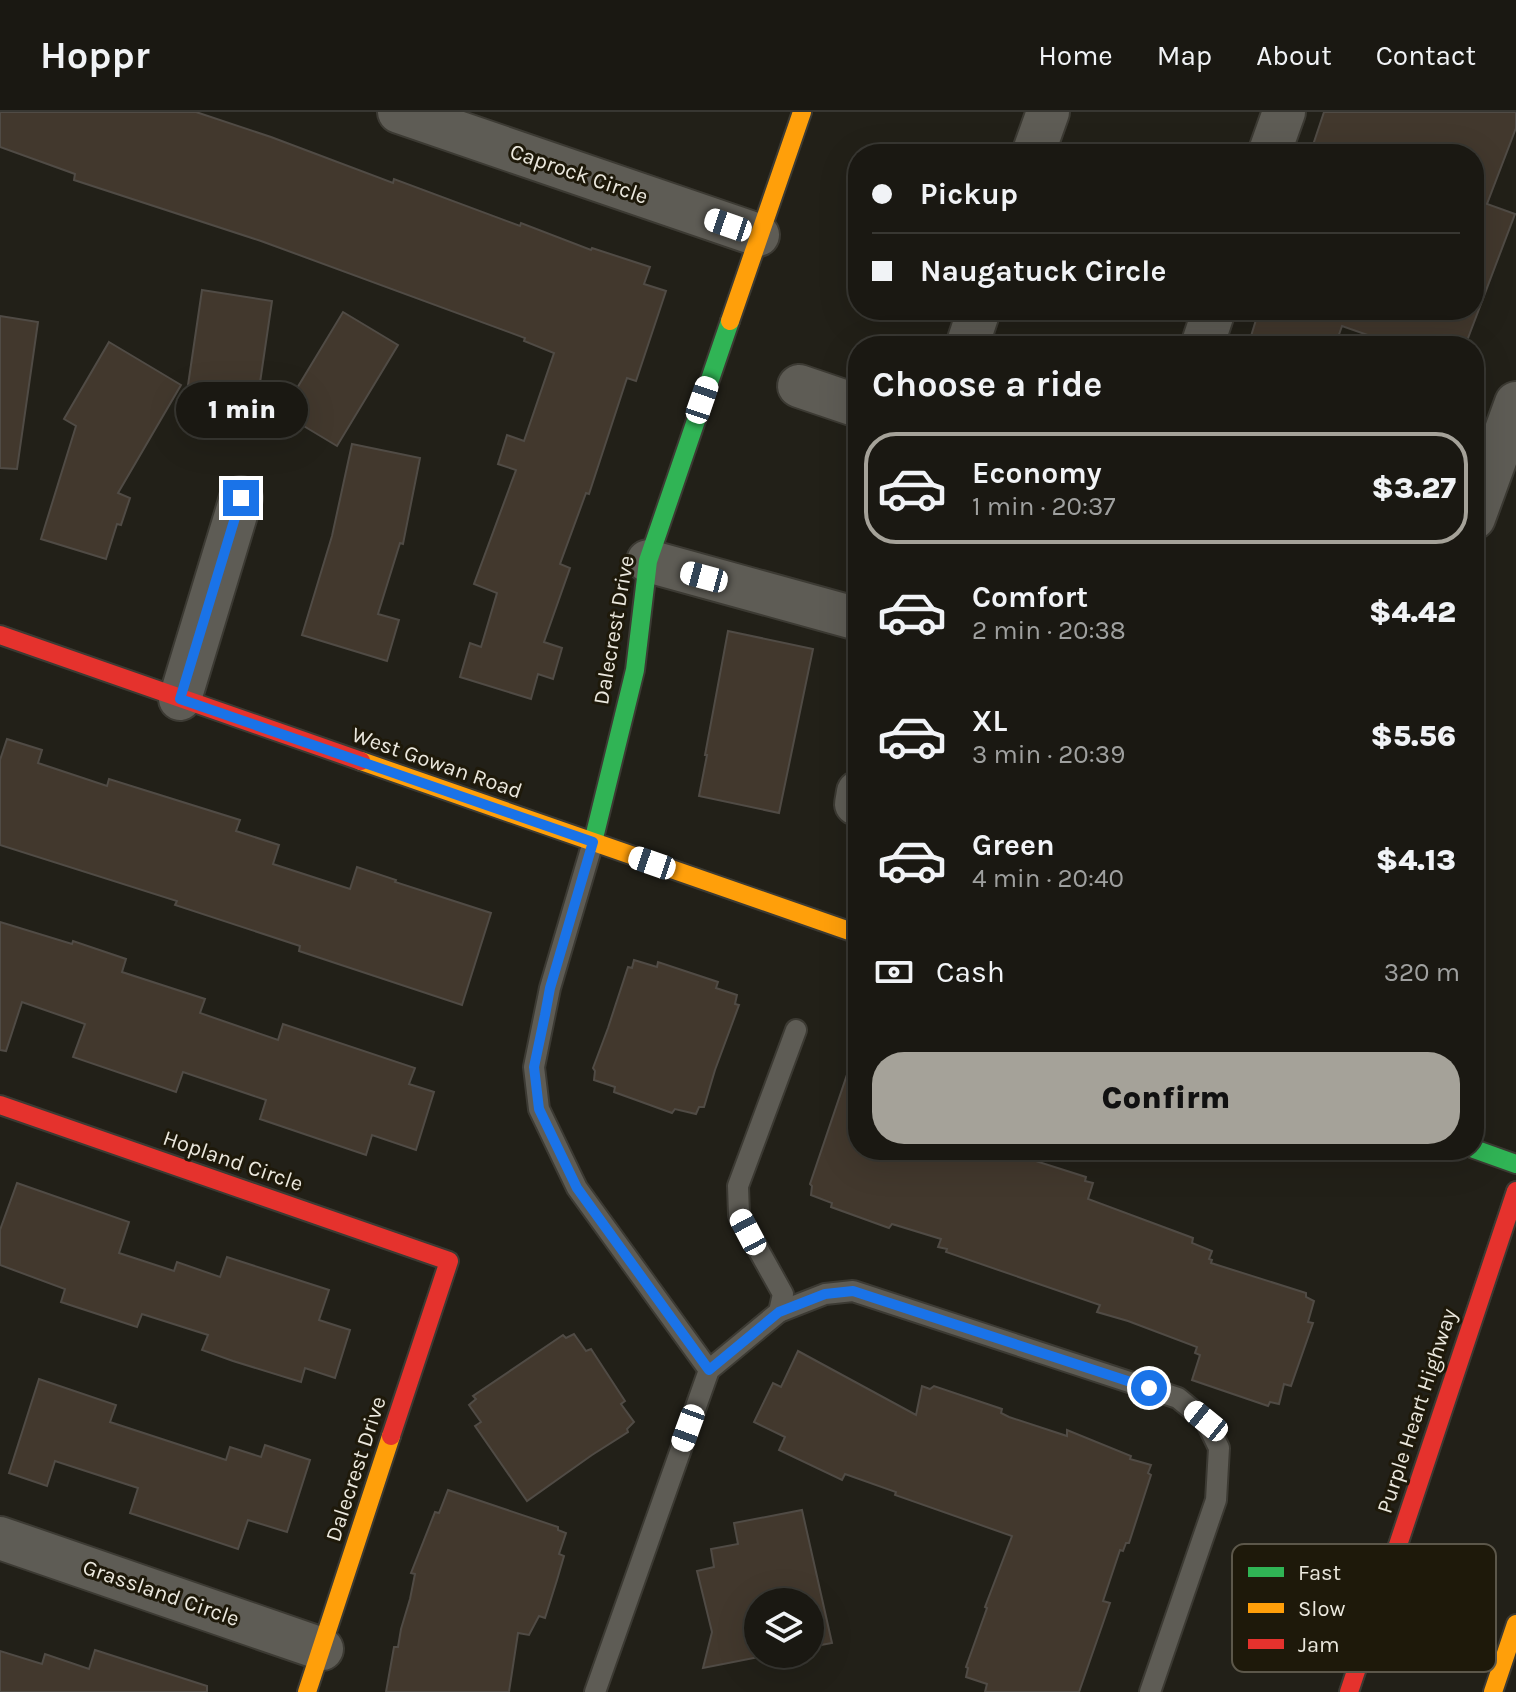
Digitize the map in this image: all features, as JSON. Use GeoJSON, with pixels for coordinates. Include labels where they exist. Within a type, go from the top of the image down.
{"type":"FeatureCollection","features":[{"type":"Feature","properties":{"kind":"main road","name":"Dalecrest Drive"},"geometry":{"type":"LineString","coordinates":[[593,842],[635,670],[648,561],[802,112]]}},
{"type":"Feature","properties":{"kind":"main road","name":"West Gowan Road"},"geometry":{"type":"LineString","coordinates":[[0,635],[848,931]]}},
{"type":"Feature","properties":{"kind":"main road","name":"Hopland Circle"},"geometry":{"type":"LineString","coordinates":[[0,1105],[449,1261]]}},
{"type":"Feature","properties":{"kind":"main road"},"geometry":{"type":"LineString","coordinates":[[1484,1153],[1516,1164]]}},
{"type":"Feature","properties":{"kind":"main road","name":"Purple Heart Highway"},"geometry":{"type":"LineString","coordinates":[[1398,1544],[1516,1191]]}},
{"type":"Feature","properties":{"kind":"main road","name":"Dalecrest Drive"},"geometry":{"type":"LineString","coordinates":[[307,1692],[449,1261]]}},
{"type":"Feature","properties":{"kind":"main road"},"geometry":{"type":"LineString","coordinates":[[1493,1692],[1516,1624]]}},
{"type":"Feature","properties":{"kind":"main road","name":"Purple Heart Highway"},"geometry":{"type":"LineString","coordinates":[[1349,1692],[1356,1672]]}},
{"type":"Feature","properties":{"kind":"street","name":"Caprock Circle"},"geometry":{"type":"LineString","coordinates":[[399,112],[758,235]]}},
{"type":"Feature","properties":{"kind":"street"},"geometry":{"type":"LineString","coordinates":[[1037,144],[1048,112]]}},
{"type":"Feature","properties":{"kind":"street"},"geometry":{"type":"LineString","coordinates":[[1273,144],[1284,112]]}},
{"type":"Feature","properties":{"kind":"street"},"geometry":{"type":"LineString","coordinates":[[799,386],[848,403]]}},
{"type":"Feature","properties":{"kind":"street"},"geometry":{"type":"LineString","coordinates":[[1484,491],[1516,403]]}},
{"type":"Feature","properties":{"kind":"street"},"geometry":{"type":"LineString","coordinates":[[180,699],[241,498]]}},
{"type":"Feature","properties":{"kind":"street"},"geometry":{"type":"LineString","coordinates":[[648,561],[848,616]]}},
{"type":"Feature","properties":{"kind":"street","name":"Grassland Circle"},"geometry":{"type":"LineString","coordinates":[[0,1538],[322,1649]]}},
{"type":"Feature","properties":{"kind":"lane"},"geometry":{"type":"LineString","coordinates":[[593,842],[550,988],[534,1067],[539,1109],[577,1188],[709,1370]]}},
{"type":"Feature","properties":{"kind":"lane"},"geometry":{"type":"LineString","coordinates":[[779,1312],[783,1294],[739,1215],[738,1186],[796,1030]]}},
{"type":"Feature","properties":{"kind":"lane"},"geometry":{"type":"LineString","coordinates":[[595,1692],[709,1370],[779,1312],[825,1294],[853,1291],[1178,1398],[1206,1421],[1219,1448],[1216,1500],[1150,1692]]}},
{"type":"Feature","properties":{"kind":"building"},"geometry":{"type":"Polygon","coordinates":[[[0,112],[196,112],[393,183],[394,179],[520,226],[521,223],[591,250],[650,267],[644,284],[666,291],[636,381],[627,378],[589,494],[586,493],[560,564],[570,568],[544,642],[562,648],[553,679],[538,674],[531,699],[460,677],[470,643],[481,647],[497,593],[474,584],[516,470],[498,464],[507,435],[524,441],[554,353],[524,341],[525,338],[261,241],[74,180],[75,174],[0,147],[0,112]]]}},
{"type":"Feature","properties":{"kind":"building"},"geometry":{"type":"Polygon","coordinates":[[[1324,112],[1516,112],[1516,128],[1487,204],[1515,214],[1484,296],[1484,144],[1313,144],[1324,112]]]}},
{"type":"Feature","properties":{"kind":"building"},"geometry":{"type":"Polygon","coordinates":[[[202,290],[272,301],[257,403],[187,392],[202,290]]]}},
{"type":"Feature","properties":{"kind":"building"},"geometry":{"type":"Polygon","coordinates":[[[343,312],[398,345],[337,446],[282,413],[343,312]]]}},
{"type":"Feature","properties":{"kind":"building"},"geometry":{"type":"Polygon","coordinates":[[[0,316],[38,322],[17,469],[0,468],[0,316]]]}},
{"type":"Feature","properties":{"kind":"building"},"geometry":{"type":"Polygon","coordinates":[[[1256,320],[1475,320],[1469,336],[1370,336],[1342,326],[1338,336],[1251,336],[1256,320]]]}},
{"type":"Feature","properties":{"kind":"building"},"geometry":{"type":"Polygon","coordinates":[[[109,342],[181,385],[118,493],[130,498],[121,525],[117,524],[106,559],[41,539],[76,426],[64,419],[109,342]]]}},
{"type":"Feature","properties":{"kind":"building"},"geometry":{"type":"Polygon","coordinates":[[[352,444],[420,458],[403,544],[400,543],[378,614],[399,620],[387,661],[302,635],[332,536],[352,444]]]}},
{"type":"Feature","properties":{"kind":"building"},"geometry":{"type":"Polygon","coordinates":[[[728,631],[813,649],[779,813],[699,796],[728,631]]]}},
{"type":"Feature","properties":{"kind":"building"},"geometry":{"type":"Polygon","coordinates":[[[7,739],[42,750],[38,763],[107,786],[109,779],[240,820],[236,831],[279,845],[273,864],[350,889],[357,867],[491,913],[462,1005],[299,951],[300,946],[175,905],[177,901],[0,845],[0,760],[7,739]]]}},
{"type":"Feature","properties":{"kind":"building"},"geometry":{"type":"Polygon","coordinates":[[[0,922],[126,959],[122,972],[205,999],[200,1013],[278,1040],[283,1024],[415,1068],[409,1084],[434,1092],[416,1150],[372,1135],[366,1155],[260,1119],[266,1100],[183,1072],[176,1092],[73,1057],[85,1024],[22,1002],[6,1051],[0,1050],[0,922]]]}},
{"type":"Feature","properties":{"kind":"building"},"geometry":{"type":"Polygon","coordinates":[[[634,960],[657,967],[658,962],[718,982],[716,988],[737,995],[735,1004],[739,1005],[704,1107],[699,1107],[696,1114],[675,1109],[672,1113],[614,1092],[615,1087],[594,1080],[593,1068],[628,967],[632,968],[634,960]]]}},
{"type":"Feature","properties":{"kind":"building"},"geometry":{"type":"Polygon","coordinates":[[[848,1072],[848,1160],[1032,1160],[1086,1177],[1085,1181],[1093,1183],[1088,1199],[1193,1238],[1192,1243],[1212,1251],[1211,1263],[1306,1293],[1306,1297],[1314,1301],[1308,1322],[1313,1323],[1291,1386],[1284,1384],[1279,1404],[1270,1402],[1268,1406],[1192,1380],[1200,1355],[1195,1353],[1197,1347],[1097,1312],[1100,1305],[946,1252],[947,1249],[938,1247],[941,1239],[892,1224],[889,1228],[831,1207],[832,1203],[811,1195],[810,1184],[848,1072]]]}},
{"type":"Feature","properties":{"kind":"building"},"geometry":{"type":"Polygon","coordinates":[[[17,1183],[129,1222],[119,1253],[174,1271],[177,1262],[220,1277],[227,1257],[329,1290],[319,1320],[350,1330],[335,1378],[305,1368],[301,1382],[233,1361],[202,1350],[208,1335],[142,1314],[137,1327],[61,1302],[65,1289],[0,1265],[0,1230],[17,1183]]]}},
{"type":"Feature","properties":{"kind":"building"},"geometry":{"type":"Polygon","coordinates":[[[574,1334],[586,1351],[591,1349],[625,1401],[621,1404],[634,1422],[627,1429],[628,1432],[527,1501],[475,1426],[481,1422],[469,1405],[476,1399],[473,1396],[563,1335],[566,1338],[574,1334]]]}},
{"type":"Feature","properties":{"kind":"building"},"geometry":{"type":"Polygon","coordinates":[[[798,1351],[916,1415],[922,1386],[930,1389],[934,1386],[1002,1409],[1001,1413],[1009,1417],[1067,1436],[1067,1430],[1131,1456],[1130,1459],[1151,1465],[1148,1473],[1151,1475],[1129,1543],[1123,1551],[1120,1550],[1103,1601],[1110,1603],[1079,1692],[985,1692],[987,1684],[966,1677],[966,1667],[985,1607],[1012,1536],[845,1474],[842,1480],[779,1450],[785,1437],[754,1422],[773,1383],[781,1387],[798,1351]]]}},
{"type":"Feature","properties":{"kind":"building"},"geometry":{"type":"Polygon","coordinates":[[[39,1379],[116,1405],[110,1422],[226,1460],[230,1447],[261,1457],[265,1445],[310,1460],[287,1532],[248,1520],[238,1549],[130,1513],[138,1488],[55,1461],[47,1486],[9,1473],[39,1379]]]}},
{"type":"Feature","properties":{"kind":"building"},"geometry":{"type":"Polygon","coordinates":[[[448,1490],[558,1527],[566,1533],[559,1554],[564,1556],[557,1580],[545,1618],[539,1616],[529,1635],[518,1633],[509,1692],[386,1692],[394,1647],[398,1647],[410,1599],[415,1574],[411,1573],[435,1512],[439,1513],[448,1490]]]}},
{"type":"Feature","properties":{"kind":"building"},"geometry":{"type":"Polygon","coordinates":[[[802,1510],[820,1588],[744,1588],[744,1660],[703,1668],[712,1632],[697,1571],[714,1567],[711,1549],[738,1544],[734,1523],[802,1510]]]}},
{"type":"Feature","properties":{"kind":"building"},"geometry":{"type":"Polygon","coordinates":[[[824,1608],[832,1643],[824,1644],[824,1608]]]}},
{"type":"Feature","properties":{"kind":"building"},"geometry":{"type":"Polygon","coordinates":[[[95,1650],[207,1686],[207,1692],[0,1692],[0,1651],[42,1664],[45,1654],[89,1669],[95,1650]]]}},
{"type":"Feature","properties":{"kind":"traffic: fast"},"geometry":{"type":"LineString","coordinates":[[593,842],[635,670],[648,561],[730,321]]}},
{"type":"Feature","properties":{"kind":"traffic: fast"},"geometry":{"type":"LineString","coordinates":[[1484,1153],[1516,1164]]}},
{"type":"Feature","properties":{"kind":"traffic: slow"},"geometry":{"type":"LineString","coordinates":[[730,321],[802,112]]}},
{"type":"Feature","properties":{"kind":"traffic: slow"},"geometry":{"type":"LineString","coordinates":[[361,761],[848,931]]}},
{"type":"Feature","properties":{"kind":"traffic: slow"},"geometry":{"type":"LineString","coordinates":[[307,1692],[391,1436]]}},
{"type":"Feature","properties":{"kind":"traffic: slow"},"geometry":{"type":"LineString","coordinates":[[1493,1692],[1516,1624]]}},
{"type":"Feature","properties":{"kind":"traffic: jam"},"geometry":{"type":"LineString","coordinates":[[0,635],[361,761]]}},
{"type":"Feature","properties":{"kind":"traffic: jam"},"geometry":{"type":"LineString","coordinates":[[0,1105],[449,1261],[391,1436]]}},
{"type":"Feature","properties":{"kind":"traffic: jam"},"geometry":{"type":"LineString","coordinates":[[1398,1544],[1516,1191]]}},
{"type":"Feature","properties":{"kind":"traffic: jam"},"geometry":{"type":"LineString","coordinates":[[1349,1692],[1356,1672]]}},
{"type":"Feature","properties":{"kind":"route"},"geometry":{"type":"LineString","coordinates":[[241,498],[180,699],[593,842],[550,988],[534,1067],[539,1109],[577,1188],[709,1370],[779,1312],[825,1294],[853,1291],[1149,1388]]}}]}
